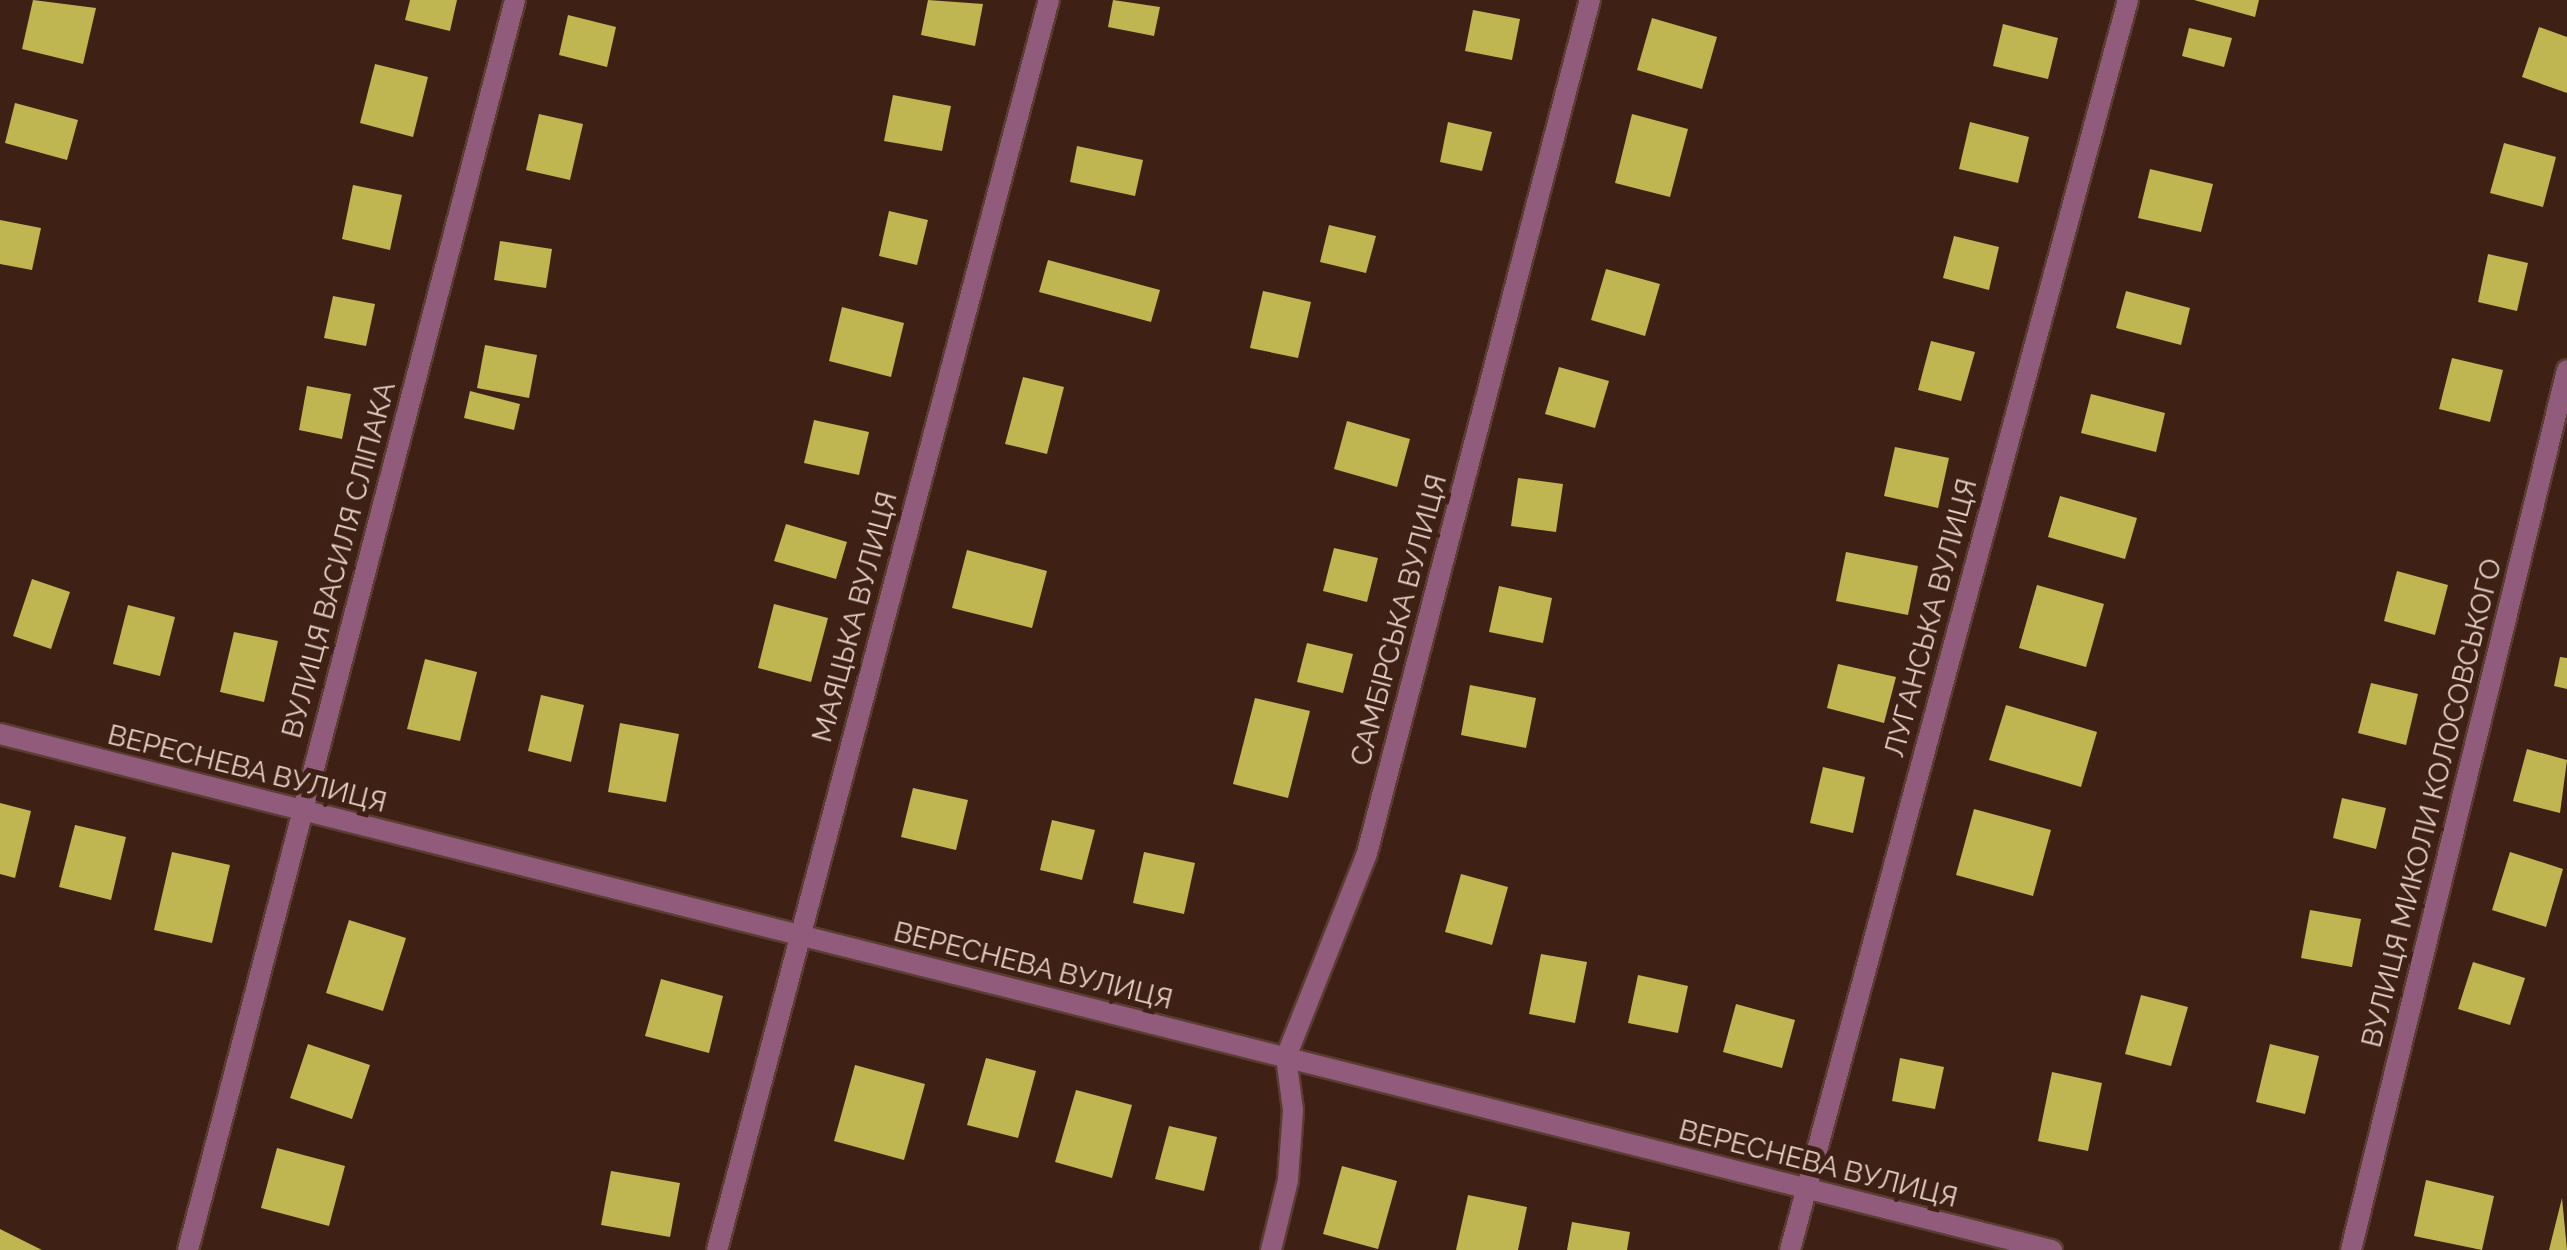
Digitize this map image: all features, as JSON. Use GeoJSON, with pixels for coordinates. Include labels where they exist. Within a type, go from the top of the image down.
{"type":"FeatureCollection","features":[{"type":"Feature","properties":{"kind":"street","name":"ВУЛИЦЯ ВАСИЛЯ СЛІПАКА"},"geometry":{"type":"LineString","coordinates":[[188,1250],[515,0]]}},
{"type":"Feature","properties":{"kind":"street","name":"МАЯЦЬКА ВУЛИЦЯ"},"geometry":{"type":"LineString","coordinates":[[717,1250],[1049,0]]}},
{"type":"Feature","properties":{"kind":"street","name":"САМБІРСЬКА ВУЛИЦЯ"},"geometry":{"type":"LineString","coordinates":[[1271,1250],[1288,1180],[1293,1110],[1286,1057],[1367,853],[1590,0]]}},
{"type":"Feature","properties":{"kind":"street","name":"ЛУГАНСЬКА ВУЛИЦЯ"},"geometry":{"type":"LineString","coordinates":[[1790,1250],[2128,0]]}},
{"type":"Feature","properties":{"kind":"street","name":"ВУЛИЦЯ МИКОЛИ КОЛОСОВСЬКОГО"},"geometry":{"type":"LineString","coordinates":[[2350,1250],[2567,370]]}},
{"type":"Feature","properties":{"kind":"street","name":"ВЕРЕСНЕВА ВУЛИЦЯ"},"geometry":{"type":"LineString","coordinates":[[0,734],[1804,1191],[2052,1250]]}},
{"type":"Feature","properties":{"kind":"building"},"geometry":{"type":"Polygon","coordinates":[[[33,0],[96,8],[83,64],[22,49],[33,0]]]}},
{"type":"Feature","properties":{"kind":"building"},"geometry":{"type":"Polygon","coordinates":[[[410,0],[457,0],[450,31],[405,20],[410,0]]]}},
{"type":"Feature","properties":{"kind":"building"},"geometry":{"type":"Polygon","coordinates":[[[928,0],[983,4],[975,46],[921,35],[928,0]]]}},
{"type":"Feature","properties":{"kind":"building"},"geometry":{"type":"Polygon","coordinates":[[[1113,0],[1160,7],[1154,36],[1108,27],[1113,0]]]}},
{"type":"Feature","properties":{"kind":"building"},"geometry":{"type":"Polygon","coordinates":[[[2194,0],[2259,0],[2255,17],[2194,0]]]}},
{"type":"Feature","properties":{"kind":"building"},"geometry":{"type":"Polygon","coordinates":[[[1473,10],[1520,19],[1512,60],[1465,51],[1473,10]]]}},
{"type":"Feature","properties":{"kind":"building"},"geometry":{"type":"Polygon","coordinates":[[[568,15],[616,27],[607,67],[559,55],[568,15]]]}},
{"type":"Feature","properties":{"kind":"building"},"geometry":{"type":"Polygon","coordinates":[[[1652,18],[1717,37],[1702,89],[1637,70],[1652,18]]]}},
{"type":"Feature","properties":{"kind":"building"},"geometry":{"type":"Polygon","coordinates":[[[2003,24],[2058,38],[2048,79],[1993,66],[2003,24]]]}},
{"type":"Feature","properties":{"kind":"building"},"geometry":{"type":"Polygon","coordinates":[[[2539,27],[2567,37],[2567,93],[2522,77],[2539,27]]]}},
{"type":"Feature","properties":{"kind":"building"},"geometry":{"type":"Polygon","coordinates":[[[2189,28],[2232,38],[2224,67],[2182,56],[2189,28]]]}},
{"type":"Feature","properties":{"kind":"building"},"geometry":{"type":"Polygon","coordinates":[[[375,64],[428,77],[413,137],[360,123],[375,64]]]}},
{"type":"Feature","properties":{"kind":"building"},"geometry":{"type":"Polygon","coordinates":[[[893,95],[951,106],[942,151],[884,141],[893,95]]]}},
{"type":"Feature","properties":{"kind":"building"},"geometry":{"type":"Polygon","coordinates":[[[15,103],[78,120],[67,160],[5,143],[15,103]]]}},
{"type":"Feature","properties":{"kind":"building"},"geometry":{"type":"Polygon","coordinates":[[[539,114],[583,124],[570,180],[526,170],[539,114]]]}},
{"type":"Feature","properties":{"kind":"building"},"geometry":{"type":"Polygon","coordinates":[[[1632,114],[1688,129],[1670,197],[1615,183],[1632,114]]]}},
{"type":"Feature","properties":{"kind":"building"},"geometry":{"type":"Polygon","coordinates":[[[1448,122],[1492,132],[1482,171],[1440,162],[1448,122]]]}},
{"type":"Feature","properties":{"kind":"building"},"geometry":{"type":"Polygon","coordinates":[[[1970,122],[2029,137],[2018,183],[1959,169],[1970,122]]]}},
{"type":"Feature","properties":{"kind":"building"},"geometry":{"type":"Polygon","coordinates":[[[2504,143],[2556,157],[2543,207],[2490,193],[2504,143]]]}},
{"type":"Feature","properties":{"kind":"building"},"geometry":{"type":"Polygon","coordinates":[[[1077,146],[1143,160],[1135,196],[1070,182],[1077,146]]]}},
{"type":"Feature","properties":{"kind":"building"},"geometry":{"type":"Polygon","coordinates":[[[2150,169],[2213,184],[2201,232],[2138,218],[2150,169]]]}},
{"type":"Feature","properties":{"kind":"building"},"geometry":{"type":"Polygon","coordinates":[[[353,185],[402,195],[390,250],[342,239],[353,185]]]}},
{"type":"Feature","properties":{"kind":"building"},"geometry":{"type":"Polygon","coordinates":[[[889,211],[928,220],[917,265],[879,256],[889,211]]]}},
{"type":"Feature","properties":{"kind":"building"},"geometry":{"type":"Polygon","coordinates":[[[0,220],[41,228],[32,270],[0,264],[0,220]]]}},
{"type":"Feature","properties":{"kind":"building"},"geometry":{"type":"Polygon","coordinates":[[[1329,225],[1376,236],[1366,273],[1320,262],[1329,225]]]}},
{"type":"Feature","properties":{"kind":"building"},"geometry":{"type":"Polygon","coordinates":[[[1954,236],[1999,247],[1989,290],[1943,278],[1954,236]]]}},
{"type":"Feature","properties":{"kind":"building"},"geometry":{"type":"Polygon","coordinates":[[[500,241],[552,249],[546,288],[494,280],[500,241]]]}},
{"type":"Feature","properties":{"kind":"building"},"geometry":{"type":"Polygon","coordinates":[[[2488,254],[2528,263],[2517,311],[2478,302],[2488,254]]]}},
{"type":"Feature","properties":{"kind":"building"},"geometry":{"type":"Polygon","coordinates":[[[1048,260],[1160,290],[1151,322],[1039,292],[1048,260]]]}},
{"type":"Feature","properties":{"kind":"building"},"geometry":{"type":"Polygon","coordinates":[[[1606,269],[1660,284],[1645,336],[1591,320],[1606,269]]]}},
{"type":"Feature","properties":{"kind":"building"},"geometry":{"type":"Polygon","coordinates":[[[1263,291],[1311,302],[1298,358],[1250,348],[1263,291]]]}},
{"type":"Feature","properties":{"kind":"building"},"geometry":{"type":"Polygon","coordinates":[[[2126,291],[2190,308],[2181,345],[2116,328],[2126,291]]]}},
{"type":"Feature","properties":{"kind":"building"},"geometry":{"type":"Polygon","coordinates":[[[333,296],[375,304],[366,346],[324,338],[333,296]]]}},
{"type":"Feature","properties":{"kind":"building"},"geometry":{"type":"Polygon","coordinates":[[[842,307],[904,323],[891,377],[829,361],[842,307]]]}},
{"type":"Feature","properties":{"kind":"building"},"geometry":{"type":"Polygon","coordinates":[[[1931,341],[1975,352],[1961,401],[1918,390],[1931,341]]]}},
{"type":"Feature","properties":{"kind":"building"},"geometry":{"type":"Polygon","coordinates":[[[485,345],[537,355],[529,398],[477,388],[485,345]]]}},
{"type":"Feature","properties":{"kind":"building"},"geometry":{"type":"Polygon","coordinates":[[[2452,358],[2503,370],[2490,422],[2439,409],[2452,358]]]}},
{"type":"Feature","properties":{"kind":"building"},"geometry":{"type":"Polygon","coordinates":[[[1559,367],[1609,381],[1595,428],[1545,414],[1559,367]]]}},
{"type":"Feature","properties":{"kind":"building"},"geometry":{"type":"Polygon","coordinates":[[[1023,377],[1064,387],[1047,454],[1005,444],[1023,377]]]}},
{"type":"Feature","properties":{"kind":"building"},"geometry":{"type":"Polygon","coordinates":[[[307,386],[351,394],[342,439],[299,430],[307,386]]]}},
{"type":"Feature","properties":{"kind":"building"},"geometry":{"type":"Polygon","coordinates":[[[470,391],[520,404],[514,430],[464,418],[470,391]]]}},
{"type":"Feature","properties":{"kind":"building"},"geometry":{"type":"Polygon","coordinates":[[[2091,394],[2165,413],[2156,452],[2081,433],[2091,394]]]}},
{"type":"Feature","properties":{"kind":"building"},"geometry":{"type":"Polygon","coordinates":[[[814,420],[869,432],[859,475],[804,463],[814,420]]]}},
{"type":"Feature","properties":{"kind":"building"},"geometry":{"type":"Polygon","coordinates":[[[1347,421],[1410,439],[1397,487],[1334,469],[1347,421]]]}},
{"type":"Feature","properties":{"kind":"building"},"geometry":{"type":"Polygon","coordinates":[[[1895,447],[1949,458],[1938,508],[1884,496],[1895,447]]]}},
{"type":"Feature","properties":{"kind":"building"},"geometry":{"type":"Polygon","coordinates":[[[1518,478],[1563,484],[1556,532],[1511,526],[1518,478]]]}},
{"type":"Feature","properties":{"kind":"building"},"geometry":{"type":"Polygon","coordinates":[[[2060,496],[2137,518],[2125,559],[2048,537],[2060,496]]]}},
{"type":"Feature","properties":{"kind":"building"},"geometry":{"type":"Polygon","coordinates":[[[786,524],[847,542],[836,579],[774,561],[786,524]]]}},
{"type":"Feature","properties":{"kind":"building"},"geometry":{"type":"Polygon","coordinates":[[[1334,548],[1378,558],[1367,602],[1323,591],[1334,548]]]}},
{"type":"Feature","properties":{"kind":"building"},"geometry":{"type":"Polygon","coordinates":[[[967,550],[1047,571],[1032,628],[952,608],[967,550]]]}},
{"type":"Feature","properties":{"kind":"building"},"geometry":{"type":"Polygon","coordinates":[[[1846,552],[1918,566],[1908,615],[1836,601],[1846,552]]]}},
{"type":"Feature","properties":{"kind":"building"},"geometry":{"type":"Polygon","coordinates":[[[2397,571],[2448,585],[2435,635],[2384,621],[2397,571]]]}},
{"type":"Feature","properties":{"kind":"building"},"geometry":{"type":"Polygon","coordinates":[[[32,579],[70,592],[51,649],[13,636],[32,579]]]}},
{"type":"Feature","properties":{"kind":"building"},"geometry":{"type":"Polygon","coordinates":[[[2037,585],[2104,604],[2086,667],[2019,648],[2037,585]]]}},
{"type":"Feature","properties":{"kind":"building"},"geometry":{"type":"Polygon","coordinates":[[[1499,586],[1552,598],[1543,643],[1489,632],[1499,586]]]}},
{"type":"Feature","properties":{"kind":"building"},"geometry":{"type":"Polygon","coordinates":[[[774,604],[828,618],[811,682],[758,668],[774,604]]]}},
{"type":"Feature","properties":{"kind":"building"},"geometry":{"type":"Polygon","coordinates":[[[128,605],[175,617],[160,676],[113,664],[128,605]]]}},
{"type":"Feature","properties":{"kind":"building"},"geometry":{"type":"Polygon","coordinates":[[[234,632],[278,641],[264,702],[220,692],[234,632]]]}},
{"type":"Feature","properties":{"kind":"building"},"geometry":{"type":"Polygon","coordinates":[[[1307,643],[1353,654],[1343,693],[1297,682],[1307,643]]]}},
{"type":"Feature","properties":{"kind":"building"},"geometry":{"type":"Polygon","coordinates":[[[2560,657],[2567,658],[2567,689],[2554,686],[2560,657]]]}},
{"type":"Feature","properties":{"kind":"building"},"geometry":{"type":"Polygon","coordinates":[[[425,659],[477,672],[460,741],[407,729],[425,659]]]}},
{"type":"Feature","properties":{"kind":"building"},"geometry":{"type":"Polygon","coordinates":[[[1838,664],[1896,677],[1884,723],[1827,708],[1838,664]]]}},
{"type":"Feature","properties":{"kind":"building"},"geometry":{"type":"Polygon","coordinates":[[[2371,683],[2418,694],[2406,745],[2358,733],[2371,683]]]}},
{"type":"Feature","properties":{"kind":"building"},"geometry":{"type":"Polygon","coordinates":[[[1470,685],[1536,698],[1526,748],[1461,735],[1470,685]]]}},
{"type":"Feature","properties":{"kind":"building"},"geometry":{"type":"Polygon","coordinates":[[[541,695],[584,705],[571,762],[528,751],[541,695]]]}},
{"type":"Feature","properties":{"kind":"building"},"geometry":{"type":"Polygon","coordinates":[[[1255,698],[1310,711],[1288,798],[1233,784],[1255,698]]]}},
{"type":"Feature","properties":{"kind":"building"},"geometry":{"type":"Polygon","coordinates":[[[2006,705],[2097,732],[2081,787],[1989,760],[2006,705]]]}},
{"type":"Feature","properties":{"kind":"building"},"geometry":{"type":"Polygon","coordinates":[[[620,723],[679,734],[666,802],[608,792],[620,723]]]}},
{"type":"Feature","properties":{"kind":"building"},"geometry":{"type":"Polygon","coordinates":[[[2527,749],[2567,760],[2560,813],[2513,801],[2527,749]]]}},
{"type":"Feature","properties":{"kind":"building"},"geometry":{"type":"Polygon","coordinates":[[[1823,767],[1865,777],[1853,833],[1810,823],[1823,767]]]}},
{"type":"Feature","properties":{"kind":"building"},"geometry":{"type":"Polygon","coordinates":[[[913,788],[968,800],[956,850],[901,837],[913,788]]]}},
{"type":"Feature","properties":{"kind":"building"},"geometry":{"type":"Polygon","coordinates":[[[2342,798],[2386,808],[2376,849],[2333,838],[2342,798]]]}},
{"type":"Feature","properties":{"kind":"building"},"geometry":{"type":"Polygon","coordinates":[[[0,803],[31,811],[15,878],[0,874],[0,803]]]}},
{"type":"Feature","properties":{"kind":"building"},"geometry":{"type":"Polygon","coordinates":[[[1974,809],[2051,830],[2033,896],[1956,875],[1974,809]]]}},
{"type":"Feature","properties":{"kind":"building"},"geometry":{"type":"Polygon","coordinates":[[[1052,820],[1095,830],[1082,880],[1040,870],[1052,820]]]}},
{"type":"Feature","properties":{"kind":"building"},"geometry":{"type":"Polygon","coordinates":[[[75,825],[126,837],[111,900],[59,887],[75,825]]]}},
{"type":"Feature","properties":{"kind":"building"},"geometry":{"type":"Polygon","coordinates":[[[172,852],[230,865],[212,943],[154,930],[172,852]]]}},
{"type":"Feature","properties":{"kind":"building"},"geometry":{"type":"Polygon","coordinates":[[[1144,852],[1195,863],[1184,914],[1133,903],[1144,852]]]}},
{"type":"Feature","properties":{"kind":"building"},"geometry":{"type":"Polygon","coordinates":[[[2510,852],[2563,869],[2546,927],[2492,910],[2510,852]]]}},
{"type":"Feature","properties":{"kind":"building"},"geometry":{"type":"Polygon","coordinates":[[[1461,874],[1508,887],[1492,945],[1445,932],[1461,874]]]}},
{"type":"Feature","properties":{"kind":"building"},"geometry":{"type":"Polygon","coordinates":[[[2310,910],[2361,919],[2352,967],[2301,958],[2310,910]]]}},
{"type":"Feature","properties":{"kind":"building"},"geometry":{"type":"Polygon","coordinates":[[[349,920],[406,938],[383,1011],[326,993],[349,920]]]}},
{"type":"Feature","properties":{"kind":"building"},"geometry":{"type":"Polygon","coordinates":[[[1541,954],[1587,962],[1575,1023],[1529,1014],[1541,954]]]}},
{"type":"Feature","properties":{"kind":"building"},"geometry":{"type":"Polygon","coordinates":[[[2473,962],[2525,978],[2510,1025],[2458,1009],[2473,962]]]}},
{"type":"Feature","properties":{"kind":"building"},"geometry":{"type":"Polygon","coordinates":[[[1638,975],[1688,986],[1678,1033],[1628,1023],[1638,975]]]}},
{"type":"Feature","properties":{"kind":"building"},"geometry":{"type":"Polygon","coordinates":[[[661,979],[723,996],[709,1053],[645,1036],[661,979]]]}},
{"type":"Feature","properties":{"kind":"building"},"geometry":{"type":"Polygon","coordinates":[[[2141,995],[2188,1007],[2171,1066],[2125,1054],[2141,995]]]}},
{"type":"Feature","properties":{"kind":"building"},"geometry":{"type":"Polygon","coordinates":[[[1736,1004],[1795,1020],[1782,1068],[1723,1052],[1736,1004]]]}},
{"type":"Feature","properties":{"kind":"building"},"geometry":{"type":"Polygon","coordinates":[[[308,1044],[370,1065],[352,1119],[290,1098],[308,1044]]]}},
{"type":"Feature","properties":{"kind":"building"},"geometry":{"type":"Polygon","coordinates":[[[2270,1044],[2319,1056],[2305,1114],[2256,1102],[2270,1044]]]}},
{"type":"Feature","properties":{"kind":"building"},"geometry":{"type":"Polygon","coordinates":[[[986,1058],[1036,1071],[1018,1138],[967,1125],[986,1058]]]}},
{"type":"Feature","properties":{"kind":"building"},"geometry":{"type":"Polygon","coordinates":[[[1900,1058],[1944,1067],[1935,1109],[1892,1101],[1900,1058]]]}},
{"type":"Feature","properties":{"kind":"building"},"geometry":{"type":"Polygon","coordinates":[[[855,1065],[925,1084],[904,1160],[834,1141],[855,1065]]]}},
{"type":"Feature","properties":{"kind":"building"},"geometry":{"type":"Polygon","coordinates":[[[2052,1072],[2102,1083],[2088,1151],[2038,1141],[2052,1072]]]}},
{"type":"Feature","properties":{"kind":"building"},"geometry":{"type":"Polygon","coordinates":[[[1076,1090],[1132,1105],[1112,1178],[1055,1162],[1076,1090]]]}},
{"type":"Feature","properties":{"kind":"building"},"geometry":{"type":"Polygon","coordinates":[[[1169,1126],[1217,1137],[1204,1191],[1155,1179],[1169,1126]]]}},
{"type":"Feature","properties":{"kind":"building"},"geometry":{"type":"Polygon","coordinates":[[[277,1148],[345,1166],[329,1226],[261,1208],[277,1148]]]}},
{"type":"Feature","properties":{"kind":"building"},"geometry":{"type":"Polygon","coordinates":[[[1342,1166],[1397,1181],[1378,1249],[1323,1234],[1342,1166]]]}},
{"type":"Feature","properties":{"kind":"building"},"geometry":{"type":"Polygon","coordinates":[[[611,1171],[680,1183],[670,1237],[601,1225],[611,1171]]]}},
{"type":"Feature","properties":{"kind":"building"},"geometry":{"type":"Polygon","coordinates":[[[2426,1180],[2494,1196],[2482,1250],[2414,1236],[2426,1180]]]}},
{"type":"Feature","properties":{"kind":"building"},"geometry":{"type":"Polygon","coordinates":[[[1468,1195],[1527,1207],[1518,1250],[1456,1250],[1468,1195]]]}},
{"type":"Feature","properties":{"kind":"building"},"geometry":{"type":"Polygon","coordinates":[[[2562,1198],[2567,1250],[2549,1250],[2562,1198]]]}},
{"type":"Feature","properties":{"kind":"building"},"geometry":{"type":"Polygon","coordinates":[[[1572,1222],[1630,1232],[1627,1250],[1567,1250],[1572,1222]]]}},
{"type":"Feature","properties":{"kind":"building"},"geometry":{"type":"Polygon","coordinates":[[[0,1229],[42,1250],[0,1250],[0,1229]]]}}]}
